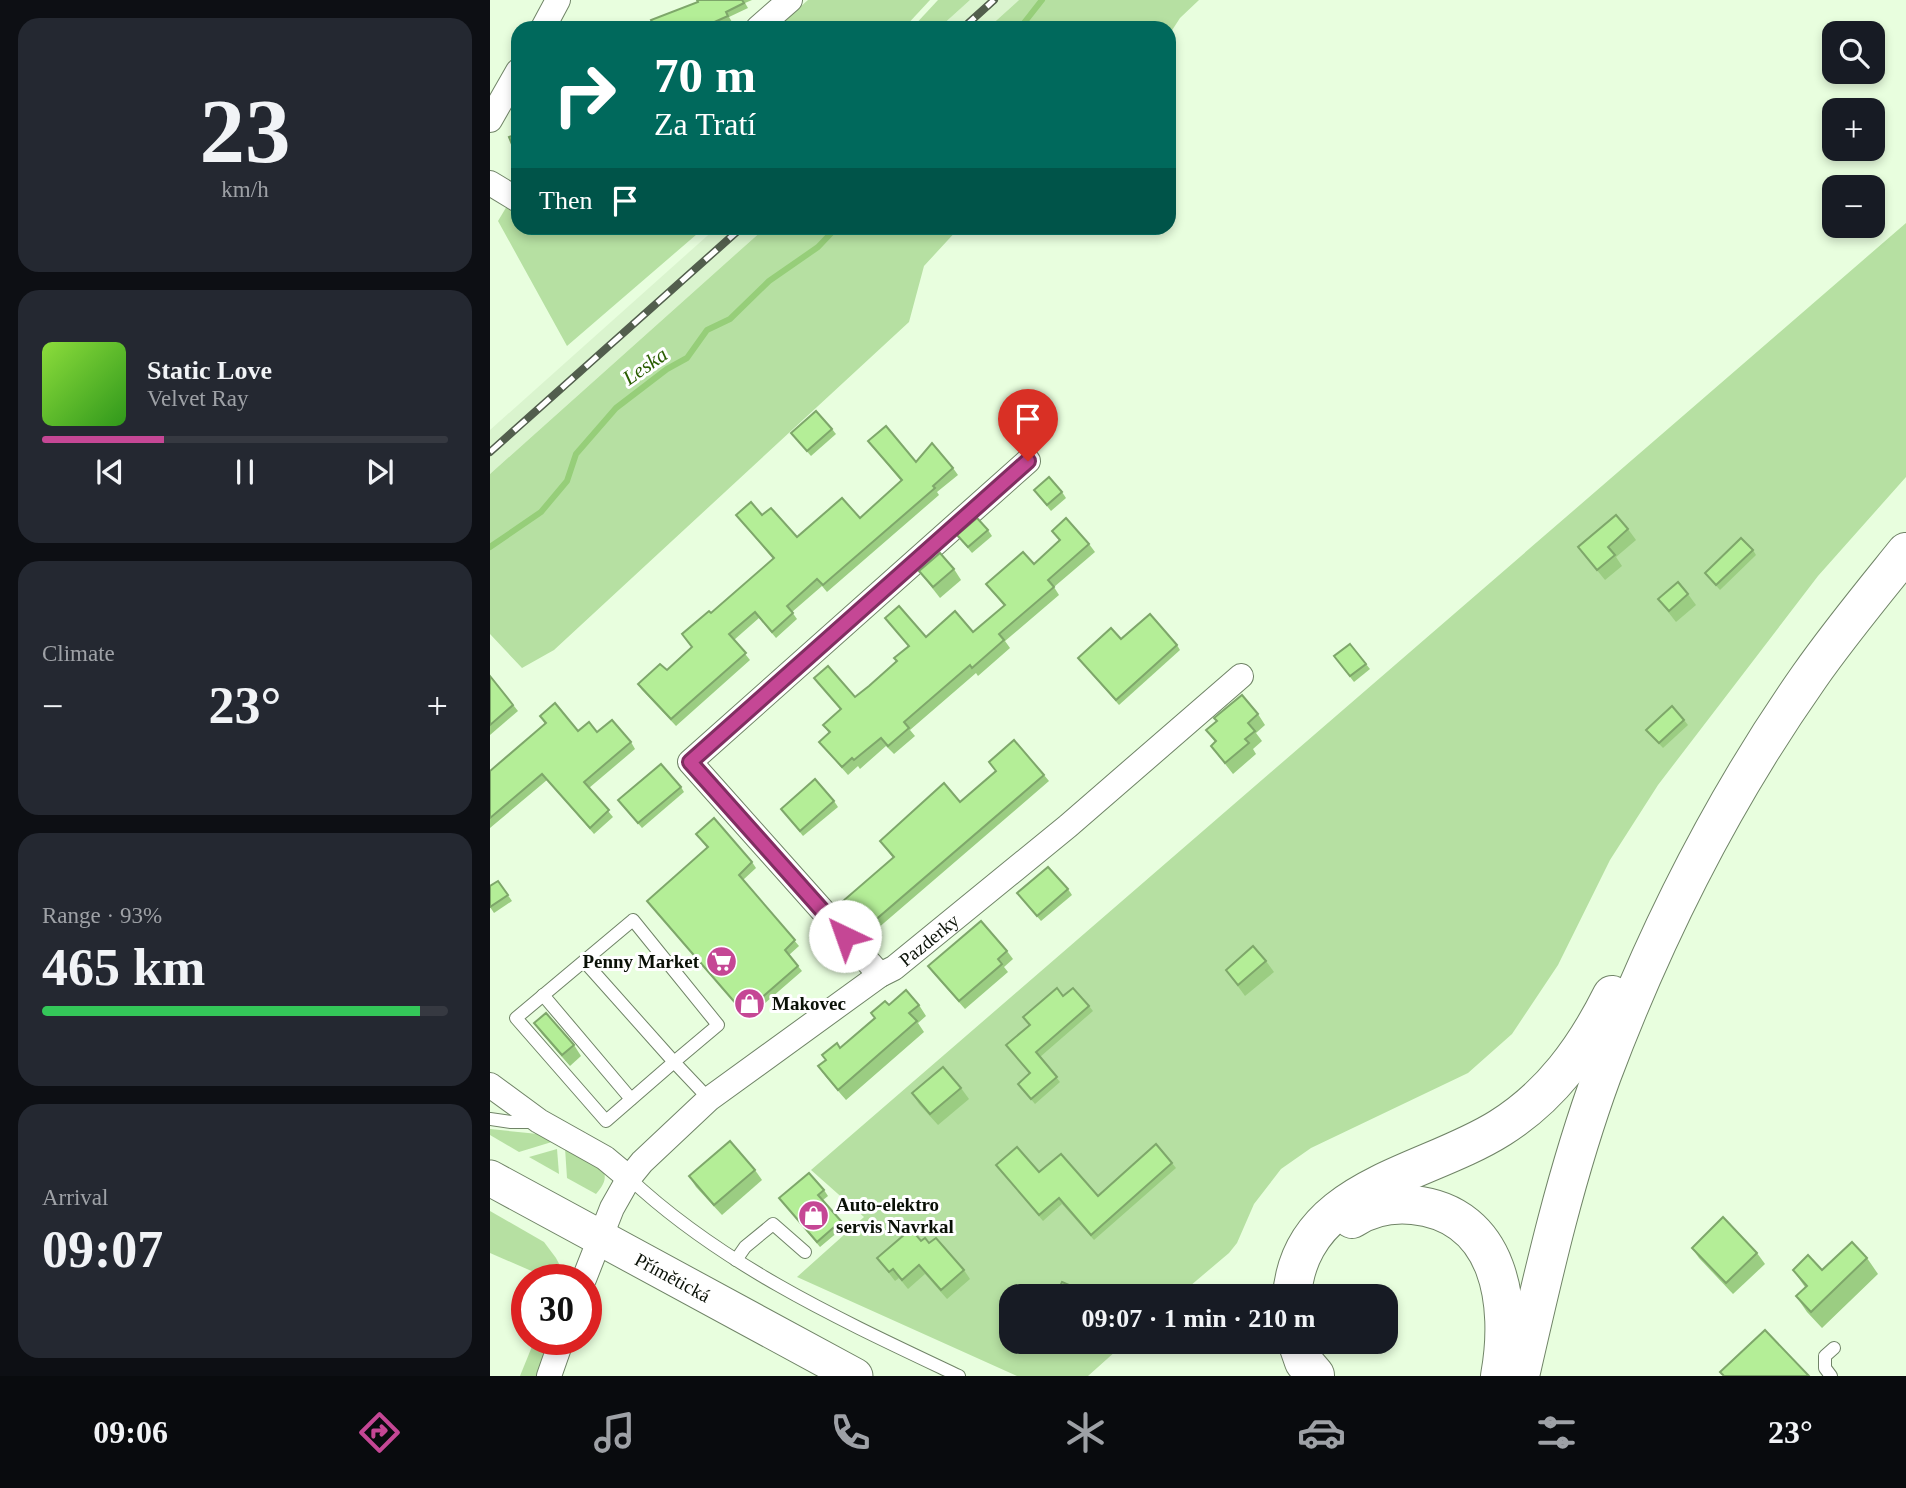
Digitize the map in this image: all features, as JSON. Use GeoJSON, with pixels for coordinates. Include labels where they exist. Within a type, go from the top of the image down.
{"type":"FeatureCollection","features":[{"type":"Feature","properties":{"kind":"main road"},"geometry":{"type":"LineString","coordinates":[[1520,1376],[1563,1198],[1602,1076],[1660,938],[1690,877],[1744,780],[1810,677],[1906,552]]}},
{"type":"Feature","properties":{"kind":"main road"},"geometry":{"type":"LineString","coordinates":[[1294,1284],[1300,1257],[1314,1232],[1338,1209],[1390,1180],[1498,1130],[1544,1095],[1594,1030],[1684,852],[1744,780]]}},
{"type":"Feature","properties":{"kind":"main road","name":"Přímětická"},"geometry":{"type":"LineString","coordinates":[[490,1178],[855,1376]]}},
{"type":"Feature","properties":{"kind":"main road"},"geometry":{"type":"LineString","coordinates":[[1309,1284],[1320,1252],[1331,1237],[1356,1217],[1382,1206],[1399,1203],[1436,1208],[1465,1225],[1479,1239],[1494,1262],[1503,1303],[1504,1337],[1500,1376]]}},
{"type":"Feature","properties":{"kind":"street"},"geometry":{"type":"LineString","coordinates":[[546,21],[558,0]]}},
{"type":"Feature","properties":{"kind":"street"},"geometry":{"type":"LineString","coordinates":[[766,21],[790,0]]}},
{"type":"Feature","properties":{"kind":"street"},"geometry":{"type":"LineString","coordinates":[[490,120],[511,83]]}},
{"type":"Feature","properties":{"kind":"street"},"geometry":{"type":"LineString","coordinates":[[490,183],[511,196]]}},
{"type":"Feature","properties":{"kind":"street"},"geometry":{"type":"LineString","coordinates":[[880,975],[690,762],[1028,461]]}},
{"type":"Feature","properties":{"kind":"street","name":"Pazderky"},"geometry":{"type":"LineString","coordinates":[[590,1264],[612,1208],[629,1178],[642,1162],[709,1099],[880,975],[894,968],[1068,826],[1241,676]]}},
{"type":"Feature","properties":{"kind":"street"},"geometry":{"type":"LineString","coordinates":[[490,1085],[539,1121],[605,1158],[629,1178]]}},
{"type":"Feature","properties":{"kind":"street"},"geometry":{"type":"LineString","coordinates":[[549,1376],[556,1355]]}},
{"type":"Feature","properties":{"kind":"lane"},"geometry":{"type":"LineString","coordinates":[[633,920],[718,1025],[606,1121],[516,1018],[584,961],[633,920]]}},
{"type":"Feature","properties":{"kind":"lane"},"geometry":{"type":"LineString","coordinates":[[584,961],[709,1099]]}},
{"type":"Feature","properties":{"kind":"lane"},"geometry":{"type":"LineString","coordinates":[[543,995],[631,1099]]}},
{"type":"Feature","properties":{"kind":"lane"},"geometry":{"type":"LineString","coordinates":[[490,1119],[511,1122],[539,1121]]}},
{"type":"Feature","properties":{"kind":"lane"},"geometry":{"type":"LineString","coordinates":[[629,1178],[702,1238],[736,1260],[830,1313],[959,1376]]}},
{"type":"Feature","properties":{"kind":"lane"},"geometry":{"type":"LineString","coordinates":[[736,1260],[745,1247],[773,1224],[805,1252]]}},
{"type":"Feature","properties":{"kind":"lane"},"geometry":{"type":"LineString","coordinates":[[1831,1376],[1825,1368],[1825,1356],[1834,1348]]}},
{"type":"Feature","properties":{"kind":"shaded area"},"geometry":{"type":"Polygon","coordinates":[[[808,0],[930,0],[910,21],[784,21],[808,0]]]}},
{"type":"Feature","properties":{"kind":"shaded area"},"geometry":{"type":"Polygon","coordinates":[[[938,0],[970,0],[947,21],[918,21],[938,0]]]}},
{"type":"Feature","properties":{"kind":"shaded area"},"geometry":{"type":"Polygon","coordinates":[[[970,0],[1019,0],[996,21],[947,21],[970,0]]]}},
{"type":"Feature","properties":{"kind":"shaded area"},"geometry":{"type":"Polygon","coordinates":[[[1019,0],[1199,0],[1176,24],[1176,21],[996,21],[1019,0]]]}},
{"type":"Feature","properties":{"kind":"shaded area"},"geometry":{"type":"Polygon","coordinates":[[[507,206],[511,208],[511,235],[696,235],[567,346],[498,221],[507,206]]]}},
{"type":"Feature","properties":{"kind":"shaded area"},"geometry":{"type":"Polygon","coordinates":[[[1906,223],[1906,477],[1818,576],[1658,785],[1610,860],[1558,965],[1512,1034],[1468,1073],[1311,1148],[1281,1169],[1254,1204],[1237,1243],[1192,1284],[999,1284],[999,1354],[1113,1354],[1088,1376],[1017,1376],[797,1277],[864,1217],[811,1170],[1906,223]]]}},
{"type":"Feature","properties":{"kind":"shaded area"},"geometry":{"type":"Polygon","coordinates":[[[708,235],[757,235],[490,474],[490,430],[708,235]]]}},
{"type":"Feature","properties":{"kind":"shaded area"},"geometry":{"type":"Polygon","coordinates":[[[757,235],[953,235],[924,266],[909,322],[554,650],[522,668],[490,634],[490,474],[757,235]]]}},
{"type":"Feature","properties":{"kind":"shaded area"},"geometry":{"type":"Polygon","coordinates":[[[490,1129],[538,1134],[555,1141],[519,1152],[490,1135],[490,1129]]]}},
{"type":"Feature","properties":{"kind":"shaded area"},"geometry":{"type":"Polygon","coordinates":[[[565,1148],[590,1159],[603,1170],[603,1185],[596,1194],[567,1178],[565,1148]]]}},
{"type":"Feature","properties":{"kind":"shaded area"},"geometry":{"type":"Polygon","coordinates":[[[557,1149],[559,1174],[529,1157],[557,1149]]]}},
{"type":"Feature","properties":{"kind":"shaded area"},"geometry":{"type":"Polygon","coordinates":[[[490,1211],[544,1242],[559,1264],[515,1264],[490,1253],[490,1211]]]}},
{"type":"Feature","properties":{"kind":"shaded area"},"geometry":{"type":"Polygon","coordinates":[[[529,1355],[546,1355],[538,1376],[520,1376],[529,1355]]]}},
{"type":"Feature","properties":{"kind":"building"},"geometry":{"type":"Polygon","coordinates":[[[697,0],[742,0],[744,3],[726,12],[728,16],[717,21],[651,20],[698,2],[697,0]]]}},
{"type":"Feature","properties":{"kind":"building"},"geometry":{"type":"Polygon","coordinates":[[[816,411],[832,429],[807,451],[791,433],[816,411]]]}},
{"type":"Feature","properties":{"kind":"building"},"geometry":{"type":"Polygon","coordinates":[[[886,426],[916,462],[932,443],[953,468],[933,486],[935,488],[823,585],[817,579],[787,606],[793,613],[772,632],[755,612],[729,634],[746,653],[671,719],[638,684],[660,664],[667,670],[692,647],[682,634],[709,611],[711,613],[774,558],[736,515],[751,502],[762,515],[771,508],[797,537],[842,498],[860,518],[902,480],[868,441],[886,426]]]}},
{"type":"Feature","properties":{"kind":"building"},"geometry":{"type":"Polygon","coordinates":[[[1049,477],[1062,492],[1047,505],[1034,490],[1049,477]]]}},
{"type":"Feature","properties":{"kind":"building"},"geometry":{"type":"Polygon","coordinates":[[[1616,515],[1628,529],[1608,547],[1615,555],[1597,570],[1578,547],[1616,515]]]}},
{"type":"Feature","properties":{"kind":"building"},"geometry":{"type":"Polygon","coordinates":[[[977,518],[988,530],[968,547],[957,535],[977,518]]]}},
{"type":"Feature","properties":{"kind":"building"},"geometry":{"type":"Polygon","coordinates":[[[1066,518],[1089,544],[1048,580],[1054,587],[999,634],[1004,640],[972,668],[970,665],[904,722],[909,728],[888,746],[881,738],[842,767],[819,742],[830,732],[823,725],[841,709],[814,678],[828,666],[855,697],[869,686],[897,661],[894,658],[909,646],[885,618],[899,606],[926,637],[955,611],[973,632],[1005,605],[986,584],[1023,552],[1034,564],[1060,540],[1052,531],[1066,518]]]}},
{"type":"Feature","properties":{"kind":"building"},"geometry":{"type":"Polygon","coordinates":[[[1741,538],[1753,550],[1716,585],[1705,573],[1741,538]]]}},
{"type":"Feature","properties":{"kind":"building"},"geometry":{"type":"Polygon","coordinates":[[[940,553],[954,569],[933,587],[919,571],[940,553]]]}},
{"type":"Feature","properties":{"kind":"building"},"geometry":{"type":"Polygon","coordinates":[[[1678,582],[1688,594],[1669,611],[1658,599],[1678,582]]]}},
{"type":"Feature","properties":{"kind":"building"},"geometry":{"type":"Polygon","coordinates":[[[1150,614],[1177,645],[1116,700],[1078,658],[1111,628],[1121,639],[1150,614]]]}},
{"type":"Feature","properties":{"kind":"building"},"geometry":{"type":"Polygon","coordinates":[[[1350,644],[1366,664],[1350,676],[1334,656],[1350,644]]]}},
{"type":"Feature","properties":{"kind":"building"},"geometry":{"type":"Polygon","coordinates":[[[490,676],[513,705],[490,725],[490,676]]]}},
{"type":"Feature","properties":{"kind":"building"},"geometry":{"type":"Polygon","coordinates":[[[1242,695],[1258,714],[1248,723],[1255,731],[1245,739],[1249,743],[1225,763],[1211,746],[1216,741],[1206,730],[1217,721],[1214,718],[1242,695]]]}},
{"type":"Feature","properties":{"kind":"building"},"geometry":{"type":"Polygon","coordinates":[[[555,703],[578,731],[589,722],[597,732],[612,720],[631,742],[584,782],[609,810],[590,828],[542,774],[490,818],[490,771],[546,723],[540,716],[555,703]]]}},
{"type":"Feature","properties":{"kind":"building"},"geometry":{"type":"Polygon","coordinates":[[[1672,706],[1684,720],[1659,743],[1646,730],[1672,706]]]}},
{"type":"Feature","properties":{"kind":"building"},"geometry":{"type":"Polygon","coordinates":[[[1014,740],[1044,775],[866,928],[843,901],[894,857],[880,841],[944,783],[960,802],[996,771],[989,762],[1014,740]]]}},
{"type":"Feature","properties":{"kind":"building"},"geometry":{"type":"Polygon","coordinates":[[[661,764],[681,787],[638,823],[618,800],[661,764]]]}},
{"type":"Feature","properties":{"kind":"building"},"geometry":{"type":"Polygon","coordinates":[[[815,779],[834,801],[800,831],[781,809],[815,779]]]}},
{"type":"Feature","properties":{"kind":"building"},"geometry":{"type":"Polygon","coordinates":[[[714,818],[752,862],[739,875],[795,940],[785,950],[798,966],[744,1013],[647,901],[708,847],[696,834],[714,818]]]}},
{"type":"Feature","properties":{"kind":"building"},"geometry":{"type":"Polygon","coordinates":[[[1048,867],[1068,889],[1037,916],[1017,893],[1048,867]]]}},
{"type":"Feature","properties":{"kind":"building"},"geometry":{"type":"Polygon","coordinates":[[[498,881],[508,895],[490,907],[490,886],[498,881]]]}},
{"type":"Feature","properties":{"kind":"building"},"geometry":{"type":"Polygon","coordinates":[[[981,921],[1007,951],[998,959],[1002,964],[959,1001],[928,966],[981,921]]]}},
{"type":"Feature","properties":{"kind":"building"},"geometry":{"type":"Polygon","coordinates":[[[1253,946],[1266,961],[1238,985],[1226,970],[1253,946]]]}},
{"type":"Feature","properties":{"kind":"building"},"geometry":{"type":"Polygon","coordinates":[[[1057,988],[1063,996],[1073,988],[1089,1006],[1036,1052],[1057,1077],[1031,1099],[1018,1084],[1030,1073],[1006,1045],[1030,1025],[1023,1017],[1057,988]]]}},
{"type":"Feature","properties":{"kind":"building"},"geometry":{"type":"Polygon","coordinates":[[[906,990],[919,1005],[909,1013],[917,1021],[838,1090],[818,1066],[826,1060],[822,1055],[837,1043],[840,1048],[875,1018],[871,1013],[885,1001],[889,1005],[906,990]]]}},
{"type":"Feature","properties":{"kind":"building"},"geometry":{"type":"Polygon","coordinates":[[[546,1013],[574,1045],[562,1055],[534,1023],[546,1013]]]}},
{"type":"Feature","properties":{"kind":"building"},"geometry":{"type":"Polygon","coordinates":[[[943,1067],[961,1088],[930,1114],[912,1093],[943,1067]]]}},
{"type":"Feature","properties":{"kind":"building"},"geometry":{"type":"Polygon","coordinates":[[[730,1141],[755,1170],[714,1205],[689,1176],[730,1141]]]}},
{"type":"Feature","properties":{"kind":"building"},"geometry":{"type":"Polygon","coordinates":[[[1156,1144],[1172,1163],[1091,1235],[1059,1198],[1039,1215],[996,1165],[1017,1147],[1039,1172],[1061,1154],[1098,1196],[1156,1144]]]}},
{"type":"Feature","properties":{"kind":"building","name":"Auto-elektro servis Navrkal"},"geometry":{"type":"Polygon","coordinates":[[[809,1173],[824,1190],[818,1195],[841,1221],[817,1242],[779,1198],[809,1173]]]}},
{"type":"Feature","properties":{"kind":"building"},"geometry":{"type":"Polygon","coordinates":[[[1723,1217],[1757,1253],[1726,1283],[1692,1248],[1723,1217]]]}},
{"type":"Feature","properties":{"kind":"building"},"geometry":{"type":"Polygon","coordinates":[[[911,1229],[921,1241],[925,1238],[929,1243],[936,1238],[964,1270],[941,1290],[919,1265],[902,1280],[893,1269],[889,1272],[877,1258],[911,1229]]]}},
{"type":"Feature","properties":{"kind":"building"},"geometry":{"type":"Polygon","coordinates":[[[1852,1242],[1867,1258],[1811,1312],[1796,1296],[1807,1286],[1793,1270],[1808,1255],[1822,1270],[1852,1242]]]}},
{"type":"Feature","properties":{"kind":"building"},"geometry":{"type":"Polygon","coordinates":[[[1765,1330],[1809,1376],[1724,1376],[1720,1372],[1765,1330]]]}},
{"type":"Feature","properties":{"kind":"waterway","name":"Leska"},"geometry":{"type":"LineString","coordinates":[[1026,21],[1042,0]]}},
{"type":"Feature","properties":{"kind":"waterway","name":"Leska"},"geometry":{"type":"LineString","coordinates":[[490,547],[541,512],[567,481],[576,454],[616,408],[667,369],[687,358],[707,330],[730,319],[769,281],[818,247],[829,235]]}},
{"type":"Feature","properties":{"kind":"railway"},"geometry":{"type":"LineString","coordinates":[[971,21],[994,0]]}},
{"type":"Feature","properties":{"kind":"railway"},"geometry":{"type":"LineString","coordinates":[[490,452],[733,235]]}},
{"type":"Feature","properties":{"kind":"place","name":"Penny Market"},"geometry":{"type":"Point","coordinates":[722,961]}},
{"type":"Feature","properties":{"kind":"place","name":"Makovec"},"geometry":{"type":"Point","coordinates":[749,1003]}},
{"type":"Feature","properties":{"kind":"place","name":"Auto-elektro servis Navrkal"},"geometry":{"type":"Point","coordinates":[813,1215]}},
{"type":"Feature","properties":{"kind":"route"},"geometry":{"type":"LineString","coordinates":[[845,936],[690,762],[1028,461]]}}]}
